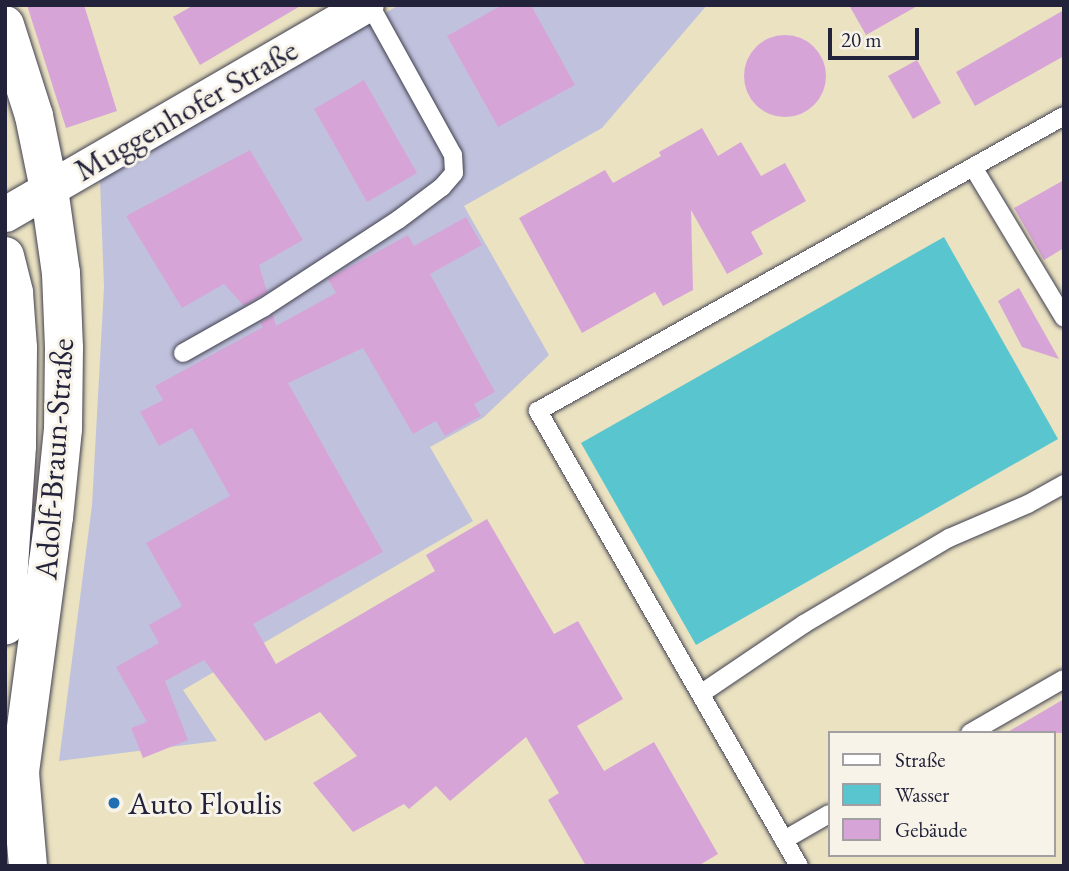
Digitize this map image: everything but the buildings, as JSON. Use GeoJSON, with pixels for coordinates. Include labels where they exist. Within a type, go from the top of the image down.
{"type":"FeatureCollection","features":[{"type":"Feature","properties":{"kind":"main road","name":"Adolf-Braun-Straße"},"geometry":{"type":"LineString","coordinates":[[5,25],[34,116],[50,189],[63,302],[62,429],[20,773]]}},
{"type":"Feature","properties":{"kind":"main road","name":"Adolf-Braun-Straße"},"geometry":{"type":"LineString","coordinates":[[5,256],[16,308],[18,348],[16,466],[5,626]]}},
{"type":"Feature","properties":{"kind":"main road","name":"Adolf-Braun-Straße"},"geometry":{"type":"LineString","coordinates":[[5,711],[20,773],[28,866]]}},
{"type":"Feature","properties":{"kind":"street","name":"Muggenhofer Straße"},"geometry":{"type":"LineString","coordinates":[[5,214],[368,5]]}},
{"type":"Feature","properties":{"kind":"lane"},"geometry":{"type":"LineString","coordinates":[[183,353],[262,308],[398,220],[442,187],[454,173],[453,155],[368,5]]}},
{"type":"Feature","properties":{"kind":"lane"},"geometry":{"type":"LineString","coordinates":[[799,866],[538,411],[1064,116]]}},
{"type":"Feature","properties":{"kind":"lane"},"geometry":{"type":"LineString","coordinates":[[973,167],[1064,318]]}},
{"type":"Feature","properties":{"kind":"lane"},"geometry":{"type":"LineString","coordinates":[[702,693],[804,624],[949,538],[1028,504],[1064,484]]}},
{"type":"Feature","properties":{"kind":"lane"},"geometry":{"type":"LineString","coordinates":[[973,731],[1064,679]]}},
{"type":"Feature","properties":{"kind":"lane"},"geometry":{"type":"LineString","coordinates":[[784,840],[828,815]]}},
{"type":"Feature","properties":{"kind":"shaded area"},"geometry":{"type":"Polygon","coordinates":[[[399,5],[707,5],[602,128],[464,206],[549,355],[483,418],[430,447],[473,521],[183,690],[217,741],[59,761],[92,505],[104,287],[100,181],[114,169],[399,5]]]}},
{"type":"Feature","properties":{"kind":"water"},"geometry":{"type":"Polygon","coordinates":[[[944,237],[1058,439],[696,645],[581,443],[944,237]]]}},
{"type":"Feature","properties":{"kind":"place","name":"Auto Floulis"},"geometry":{"type":"Point","coordinates":[114,803]}}]}
